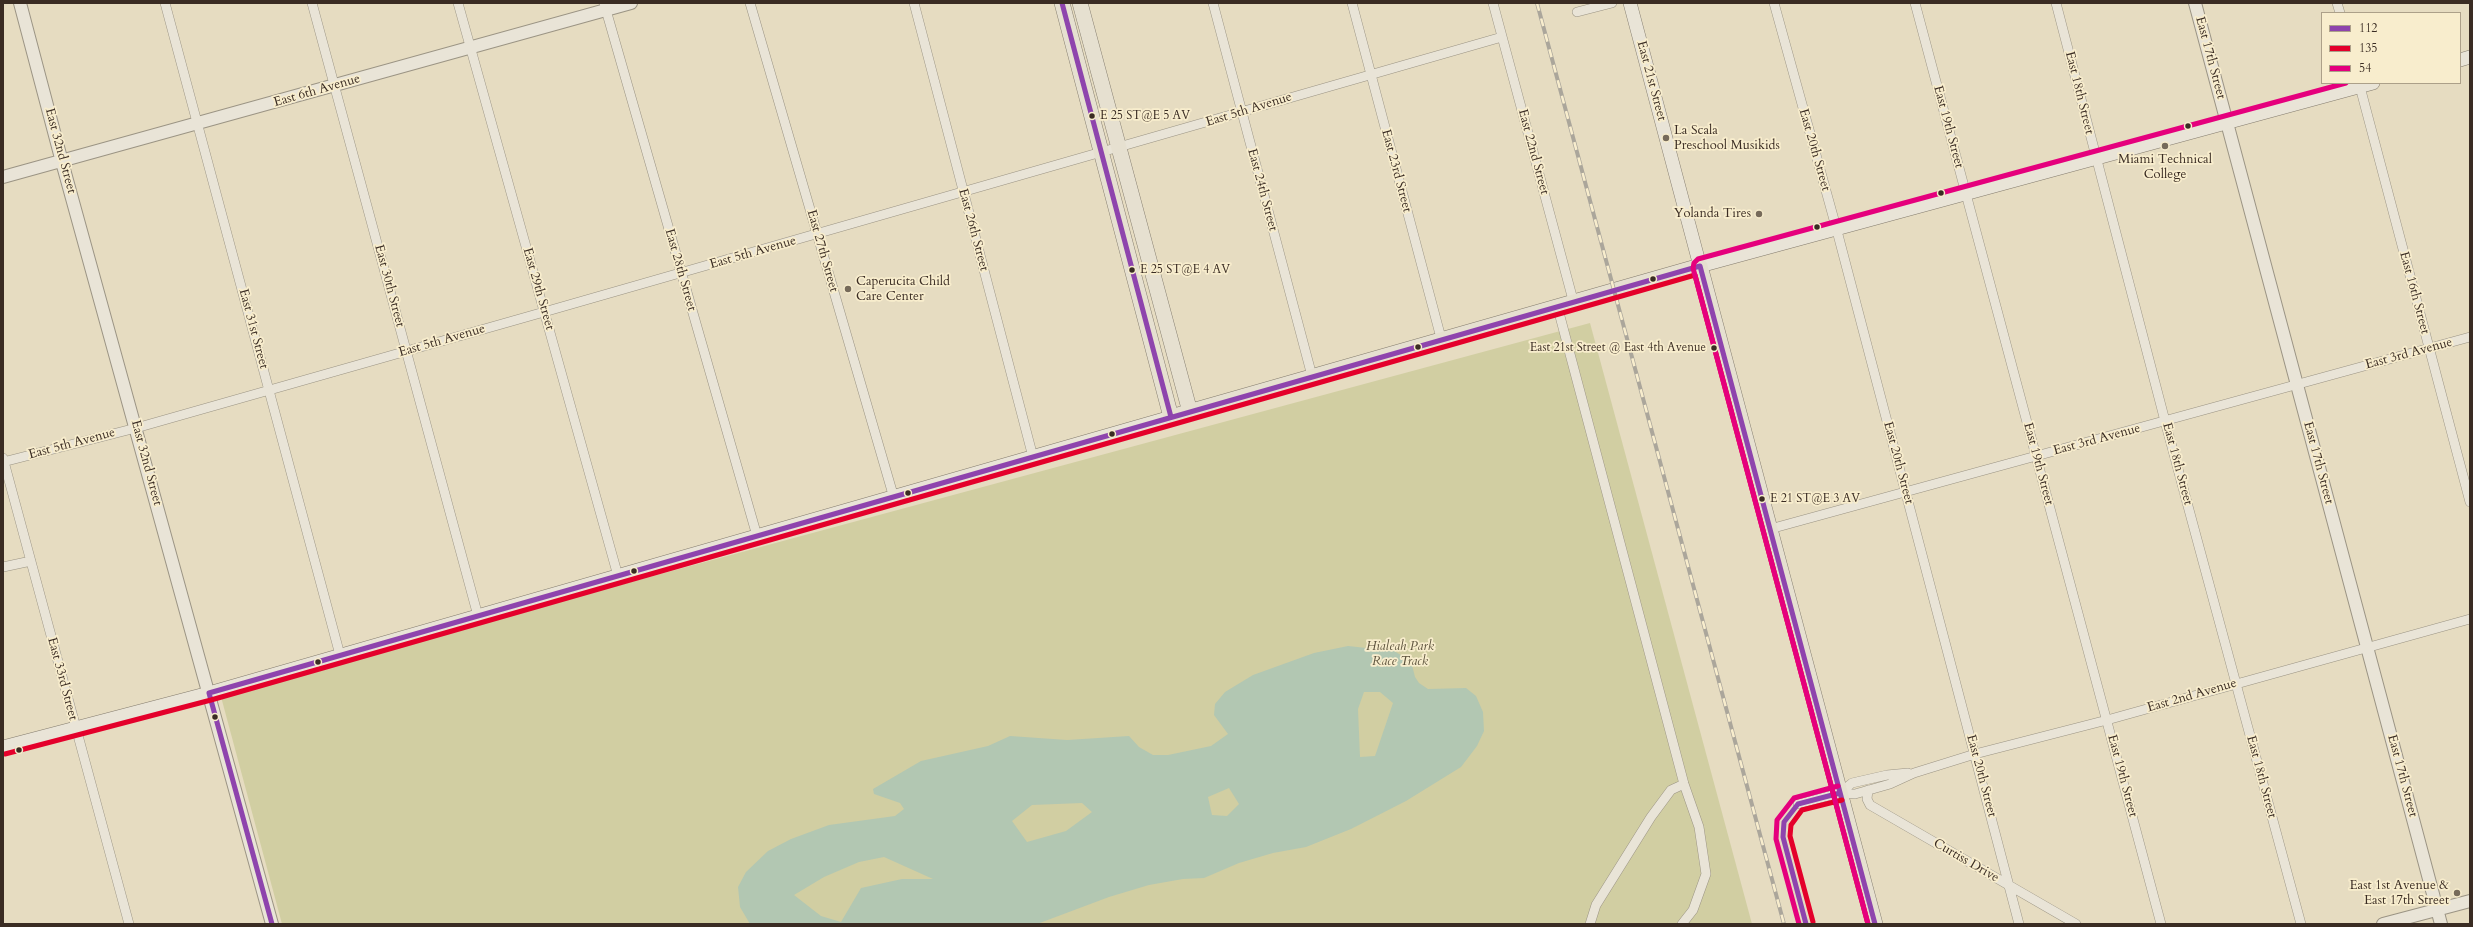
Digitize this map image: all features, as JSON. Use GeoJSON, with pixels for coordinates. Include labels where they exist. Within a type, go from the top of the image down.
{"type":"FeatureCollection","features":[{"type":"Feature","properties":{"kind":"main road"},"geometry":{"type":"LineString","coordinates":[[1062,3],[1171,417]]}},
{"type":"Feature","properties":{"kind":"main road"},"geometry":{"type":"LineString","coordinates":[[1080,3],[1190,412]]}},
{"type":"Feature","properties":{"kind":"main road","name":"East 21st Street"},"geometry":{"type":"LineString","coordinates":[[1630,3],[1876,924]]}},
{"type":"Feature","properties":{"kind":"main road"},"geometry":{"type":"LineString","coordinates":[[3,747],[209,693],[894,498],[1573,300],[2359,85]]}},
{"type":"Feature","properties":{"kind":"street","name":"East 32nd Street"},"geometry":{"type":"LineString","coordinates":[[20,3],[62,162],[272,924]]}},
{"type":"Feature","properties":{"kind":"street","name":"East 31st Street"},"geometry":{"type":"LineString","coordinates":[[166,3],[340,655]]}},
{"type":"Feature","properties":{"kind":"street","name":"East 30th Street"},"geometry":{"type":"LineString","coordinates":[[312,3],[478,616]]}},
{"type":"Feature","properties":{"kind":"street","name":"East 29th Street"},"geometry":{"type":"LineString","coordinates":[[458,3],[618,576]]}},
{"type":"Feature","properties":{"kind":"street","name":"East 6th Avenue"},"geometry":{"type":"LineString","coordinates":[[3,177],[470,49],[605,7],[632,3]]}},
{"type":"Feature","properties":{"kind":"street","name":"East 27th Street"},"geometry":{"type":"LineString","coordinates":[[750,3],[894,498]]}},
{"type":"Feature","properties":{"kind":"street","name":"East 26th Street"},"geometry":{"type":"LineString","coordinates":[[914,3],[962,191],[1033,457]]}},
{"type":"Feature","properties":{"kind":"street","name":"East 24th Street"},"geometry":{"type":"LineString","coordinates":[[1213,3],[1312,376]]}},
{"type":"Feature","properties":{"kind":"street","name":"East 23rd Street"},"geometry":{"type":"LineString","coordinates":[[1352,3],[1441,338]]}},
{"type":"Feature","properties":{"kind":"street","name":"East 22nd Street"},"geometry":{"type":"LineString","coordinates":[[1493,3],[1573,300]]}},
{"type":"Feature","properties":{"kind":"street"},"geometry":{"type":"LineString","coordinates":[[1577,12],[1612,3]]}},
{"type":"Feature","properties":{"kind":"street","name":"East 20th Street"},"geometry":{"type":"LineString","coordinates":[[1774,3],[1836,227],[2019,924]]}},
{"type":"Feature","properties":{"kind":"street","name":"East 19th Street"},"geometry":{"type":"LineString","coordinates":[[1915,3],[2161,924]]}},
{"type":"Feature","properties":{"kind":"street","name":"East 18th Street"},"geometry":{"type":"LineString","coordinates":[[2056,3],[2165,421],[2301,924]]}},
{"type":"Feature","properties":{"kind":"street","name":"East 17th Street"},"geometry":{"type":"LineString","coordinates":[[2195,3],[2368,646],[2441,924]]}},
{"type":"Feature","properties":{"kind":"street","name":"East 28th Street"},"geometry":{"type":"LineString","coordinates":[[605,7],[757,536]]}},
{"type":"Feature","properties":{"kind":"street","name":"East 5th Avenue"},"geometry":{"type":"LineString","coordinates":[[3,461],[136,428],[817,234],[962,191],[1101,154],[1502,37]]}},
{"type":"Feature","properties":{"kind":"street","name":"East 16th Street"},"geometry":{"type":"LineString","coordinates":[[2359,85],[2470,502]]}},
{"type":"Feature","properties":{"kind":"street"},"geometry":{"type":"LineString","coordinates":[[1557,305],[1684,784],[1699,827],[1706,874],[1693,910],[1682,924]]}},
{"type":"Feature","properties":{"kind":"street","name":"East 3rd Avenue"},"geometry":{"type":"LineString","coordinates":[[1770,529],[2470,337]]}},
{"type":"Feature","properties":{"kind":"street","name":"East 33rd Street"},"geometry":{"type":"LineString","coordinates":[[3,461],[129,924]]}},
{"type":"Feature","properties":{"kind":"street"},"geometry":{"type":"LineString","coordinates":[[3,567],[31,561]]}},
{"type":"Feature","properties":{"kind":"street","name":"East 2nd Avenue"},"geometry":{"type":"LineString","coordinates":[[1840,793],[1855,794],[1890,784],[1914,773],[1975,754],[2107,720],[2368,646],[2470,619]]}},
{"type":"Feature","properties":{"kind":"street","name":"East 2nd Avenue"},"geometry":{"type":"LineString","coordinates":[[1840,793],[1852,783],[1887,775],[1914,773]]}},
{"type":"Feature","properties":{"kind":"street"},"geometry":{"type":"LineString","coordinates":[[1590,924],[1596,905],[1651,817],[1671,790],[1684,784]]}},
{"type":"Feature","properties":{"kind":"street","name":"Curtiss Drive"},"geometry":{"type":"LineString","coordinates":[[1868,790],[1867,799],[1870,805],[2076,924]]}},
{"type":"Feature","properties":{"kind":"street"},"geometry":{"type":"LineString","coordinates":[[1798,804],[1840,793]]}},
{"type":"Feature","properties":{"kind":"street"},"geometry":{"type":"LineString","coordinates":[[2383,924],[2470,901]]}},
{"type":"Feature","properties":{"kind":"green space","name":"Hialeah Park Race Track"},"geometry":{"type":"Polygon","coordinates":[[[1590,323],[1752,924],[282,924],[220,693],[1590,323]]]}},
{"type":"Feature","properties":{"kind":"shaded area"},"geometry":{"type":"Polygon","coordinates":[[[1348,646],[1394,651],[1411,661],[1415,677],[1419,683],[1428,689],[1466,688],[1476,696],[1483,712],[1484,731],[1477,746],[1461,767],[1406,801],[1351,829],[1306,847],[1273,853],[1239,863],[1204,878],[1183,879],[1149,885],[1109,897],[1037,924],[750,924],[740,907],[738,887],[746,872],[768,851],[791,839],[829,825],[895,816],[904,809],[900,803],[874,794],[873,789],[921,761],[988,746],[1010,736],[1067,740],[1129,736],[1139,747],[1153,755],[1168,755],[1211,746],[1228,734],[1214,715],[1215,704],[1225,692],[1253,675],[1314,653],[1348,646]],[[1364,692],[1358,709],[1360,757],[1375,756],[1393,703],[1380,692],[1364,692]],[[1229,788],[1208,797],[1212,815],[1227,816],[1239,804],[1229,788]],[[1082,803],[1032,805],[1012,821],[1027,842],[1066,831],[1092,812],[1082,803]],[[884,857],[859,862],[824,877],[794,895],[821,916],[841,922],[861,888],[902,879],[933,879],[884,857]]]}},
{"type":"Feature","properties":{"kind":"railway"},"geometry":{"type":"LineString","coordinates":[[1537,3],[1784,924]]}},
{"type":"Feature","properties":{"kind":"transit line","name":"112"},"geometry":{"type":"LineString","coordinates":[[1062,3],[1171,417]]}},
{"type":"Feature","properties":{"kind":"transit line","name":"54"},"geometry":{"type":"LineString","coordinates":[[1868,924],[1693,268],[1694,263],[1698,259],[2342,84]]}},
{"type":"Feature","properties":{"kind":"transit line","name":"112"},"geometry":{"type":"LineString","coordinates":[[272,924],[209,693],[1700,266],[1875,924]]}},
{"type":"Feature","properties":{"kind":"transit line","name":"135"},"geometry":{"type":"LineString","coordinates":[[5,754],[211,700],[1695,275],[1868,924]]}},
{"type":"Feature","properties":{"kind":"transit line","name":"54"},"geometry":{"type":"LineString","coordinates":[[1799,924],[1776,839],[1777,820],[1794,798],[1838,786]]}},
{"type":"Feature","properties":{"kind":"transit line","name":"112"},"geometry":{"type":"LineString","coordinates":[[1806,924],[1783,837],[1784,822],[1798,804],[1840,793]]}},
{"type":"Feature","properties":{"kind":"transit line","name":"135"},"geometry":{"type":"LineString","coordinates":[[1813,922],[1790,836],[1791,825],[1802,810],[1842,800]]}},
{"type":"Feature","properties":{"kind":"place","name":"E 25 ST@E 5 AV"},"geometry":{"type":"Point","coordinates":[1092,116]}},
{"type":"Feature","properties":{"kind":"place","name":"La Scala Preschool Musikids"},"geometry":{"type":"Point","coordinates":[1666,138]}},
{"type":"Feature","properties":{"kind":"place","name":"Miami Technical College"},"geometry":{"type":"Point","coordinates":[2165,146]}},
{"type":"Feature","properties":{"kind":"place","name":"Yolanda Tires"},"geometry":{"type":"Point","coordinates":[1759,214]}},
{"type":"Feature","properties":{"kind":"place","name":"E 25 ST@E 4 AV"},"geometry":{"type":"Point","coordinates":[1132,270]}},
{"type":"Feature","properties":{"kind":"place","name":"Caperucita Child Care Center"},"geometry":{"type":"Point","coordinates":[848,289]}},
{"type":"Feature","properties":{"kind":"place","name":"East 21st Street @ East 4th Avenue"},"geometry":{"type":"Point","coordinates":[1714,348]}},
{"type":"Feature","properties":{"kind":"place","name":"E 21 ST@E 3 AV"},"geometry":{"type":"Point","coordinates":[1762,499]}},
{"type":"Feature","properties":{"kind":"place","name":"East 1st Avenue & East 17th Street"},"geometry":{"type":"Point","coordinates":[2457,893]}}]}
